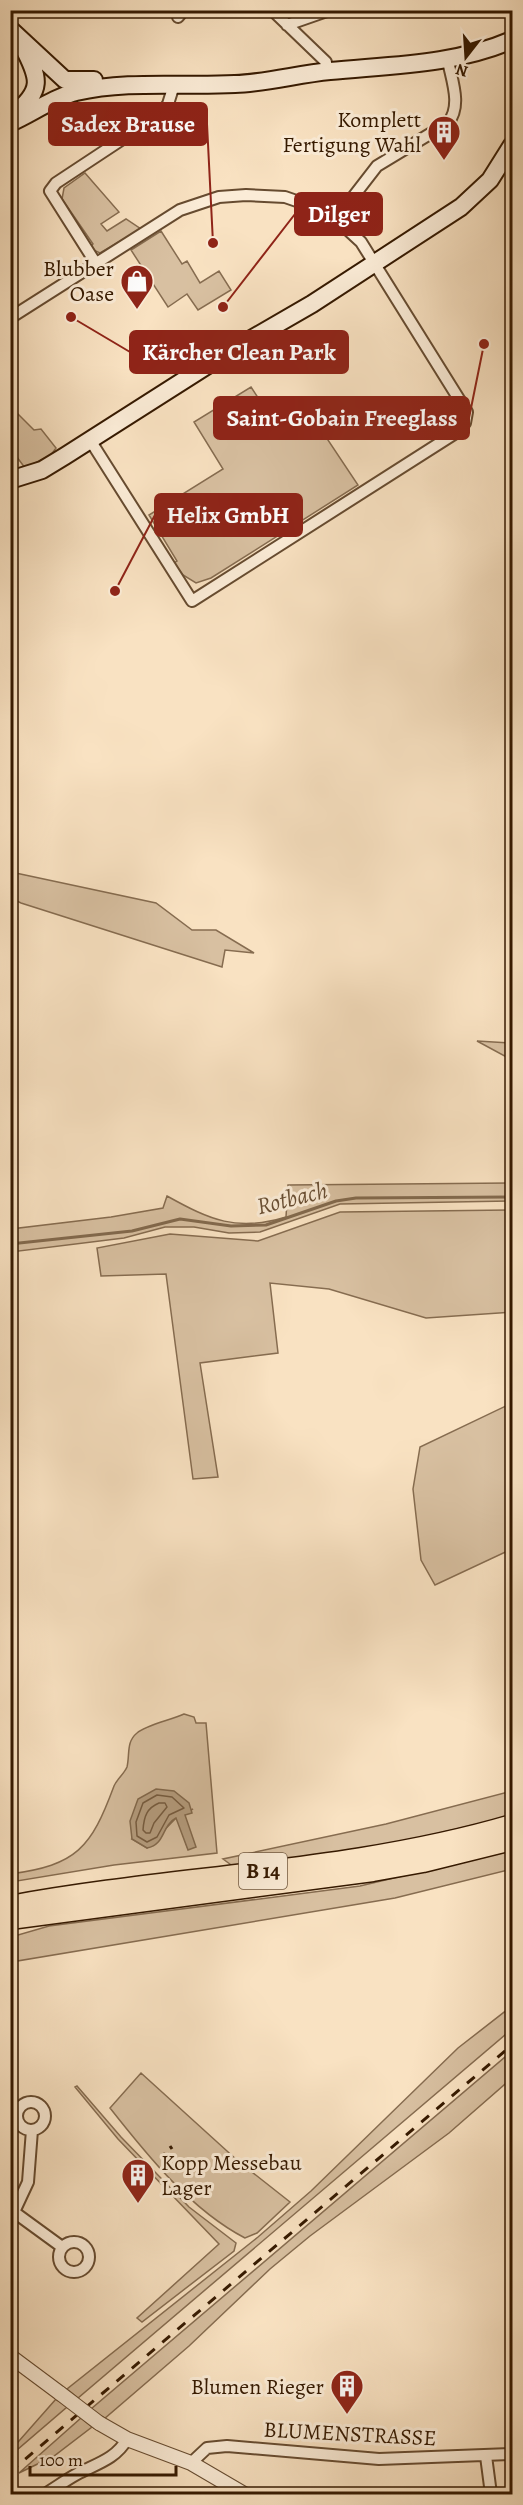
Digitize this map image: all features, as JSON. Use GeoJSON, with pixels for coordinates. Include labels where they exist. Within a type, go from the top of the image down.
{"type":"FeatureCollection","features":[{"type":"Feature","properties":{"kind":"highway","name":"B 14"},"geometry":{"type":"LineString","coordinates":[[10,1905],[143,1885],[333,1862],[407,1850],[513,1824]]}},
{"type":"Feature","properties":{"kind":"highway","name":"B 14"},"geometry":{"type":"LineString","coordinates":[[10,1920],[54,1912],[373,1872],[423,1863],[513,1840]]}},
{"type":"Feature","properties":{"kind":"highway"},"geometry":{"type":"LineString","coordinates":[[10,1933],[36,1926],[54,1912]]}},
{"type":"Feature","properties":{"kind":"main road"},"geometry":{"type":"LineString","coordinates":[[14,33],[65,80],[85,81],[111,78],[130,84]]}},
{"type":"Feature","properties":{"kind":"main road"},"geometry":{"type":"LineString","coordinates":[[10,120],[29,101],[37,87],[32,67],[14,33]]}},
{"type":"Feature","properties":{"kind":"main road"},"geometry":{"type":"LineString","coordinates":[[10,120],[56,99],[94,88],[130,84],[235,84],[287,79],[326,71],[448,61],[513,40]]}},
{"type":"Feature","properties":{"kind":"main road"},"geometry":{"type":"LineString","coordinates":[[10,480],[42,470],[375,262],[477,195],[513,145]]}},
{"type":"Feature","properties":{"kind":"street"},"geometry":{"type":"LineString","coordinates":[[272,10],[326,62],[326,71]]}},
{"type":"Feature","properties":{"kind":"street"},"geometry":{"type":"LineString","coordinates":[[287,25],[330,10]]}},
{"type":"Feature","properties":{"kind":"street"},"geometry":{"type":"LineString","coordinates":[[336,219],[376,166],[448,123],[453,117],[455,97],[448,61]]}},
{"type":"Feature","properties":{"kind":"street"},"geometry":{"type":"LineString","coordinates":[[95,262],[50,191],[56,183],[162,113],[168,105],[174,85]]}},
{"type":"Feature","properties":{"kind":"street"},"geometry":{"type":"LineString","coordinates":[[10,318],[180,210],[219,197],[246,195],[285,197],[336,219],[361,242],[465,405],[467,412],[465,423],[453,434],[192,601],[90,440]]}},
{"type":"Feature","properties":{"kind":"street"},"geometry":{"type":"LineString","coordinates":[[32,2130],[31,2169],[23,2196],[12,2212],[62,2247]]}},
{"type":"Feature","properties":{"kind":"street"},"geometry":{"type":"LineString","coordinates":[[10,2356],[99,2423],[127,2439],[191,2463],[244,2494]]}},
{"type":"Feature","properties":{"kind":"street"},"geometry":{"type":"LineString","coordinates":[[45,2494],[77,2474],[112,2457],[120,2451],[127,2439]]}},
{"type":"Feature","properties":{"kind":"street","name":"BLUMENSTRASSE"},"geometry":{"type":"LineString","coordinates":[[191,2463],[207,2448],[227,2446],[379,2458],[513,2454]]}},
{"type":"Feature","properties":{"kind":"street"},"geometry":{"type":"LineString","coordinates":[[486,2456],[491,2494]]}},
{"type":"Feature","properties":{"kind":"shaded area"},"geometry":{"type":"Polygon","coordinates":[[[85,173],[119,212],[101,224],[107,231],[126,219],[141,229],[100,253],[89,248],[93,244],[62,199],[64,188],[85,173]]]}},
{"type":"Feature","properties":{"kind":"shaded area"},"geometry":{"type":"Polygon","coordinates":[[[161,231],[182,264],[187,261],[200,283],[219,271],[231,290],[198,310],[187,294],[168,307],[131,250],[161,231]]]}},
{"type":"Feature","properties":{"kind":"shaded area"},"geometry":{"type":"Polygon","coordinates":[[[251,387],[282,434],[312,416],[358,485],[211,578],[196,583],[183,575],[174,563],[177,561],[149,515],[223,469],[194,422],[251,387]]]}},
{"type":"Feature","properties":{"kind":"shaded area"},"geometry":{"type":"Polygon","coordinates":[[[10,406],[34,430],[41,429],[56,448],[51,455],[25,468],[11,449],[10,406]]]}},
{"type":"Feature","properties":{"kind":"shaded area"},"geometry":{"type":"Polygon","coordinates":[[[11,872],[156,903],[192,930],[216,930],[254,953],[225,950],[222,967],[21,903],[11,898],[11,872]]]}},
{"type":"Feature","properties":{"kind":"shaded area"},"geometry":{"type":"Polygon","coordinates":[[[477,1041],[512,1043],[512,1060],[477,1041]]]}},
{"type":"Feature","properties":{"kind":"shaded area"},"geometry":{"type":"Polygon","coordinates":[[[512,1183],[512,1201],[340,1204],[260,1232],[229,1233],[194,1227],[165,1227],[124,1238],[11,1252],[11,1229],[163,1208],[167,1196],[211,1217],[238,1223],[253,1223],[286,1217],[288,1185],[512,1183]]]}},
{"type":"Feature","properties":{"kind":"shaded area"},"geometry":{"type":"Polygon","coordinates":[[[512,1210],[512,1312],[426,1318],[329,1289],[270,1283],[278,1353],[200,1363],[218,1477],[193,1479],[166,1274],[101,1276],[97,1248],[170,1234],[258,1241],[340,1212],[512,1210]]]}},
{"type":"Feature","properties":{"kind":"shaded area"},"geometry":{"type":"Polygon","coordinates":[[[512,1403],[512,1549],[435,1585],[421,1560],[413,1489],[420,1447],[512,1403]]]}},
{"type":"Feature","properties":{"kind":"shaded area"},"geometry":{"type":"Polygon","coordinates":[[[184,1714],[194,1717],[196,1723],[206,1723],[217,1853],[114,1865],[11,1882],[10,1874],[51,1865],[66,1859],[78,1850],[89,1839],[106,1807],[115,1783],[127,1767],[131,1740],[146,1728],[184,1714]],[[193,1809],[132,1839],[147,1848],[177,1817],[188,1849],[185,1815],[193,1809]]]}},
{"type":"Feature","properties":{"kind":"shaded area"},"geometry":{"type":"Polygon","coordinates":[[[512,1791],[512,1816],[388,1845],[234,1867],[223,1859],[386,1824],[512,1791]]]}},
{"type":"Feature","properties":{"kind":"shaded area"},"geometry":{"type":"Polygon","coordinates":[[[512,1850],[512,1869],[395,1898],[11,1962],[11,1937],[49,1926],[360,1886],[512,1850]]]}},
{"type":"Feature","properties":{"kind":"shaded area"},"geometry":{"type":"Polygon","coordinates":[[[512,2006],[512,2029],[78,2398],[67,2389],[258,2237],[311,2191],[458,2048],[512,2006]]]}},
{"type":"Feature","properties":{"kind":"shaded area"},"geometry":{"type":"Polygon","coordinates":[[[512,2051],[512,2078],[449,2133],[310,2236],[270,2269],[189,2346],[104,2419],[91,2409],[512,2051]]]}},
{"type":"Feature","properties":{"kind":"shaded area"},"geometry":{"type":"Polygon","coordinates":[[[141,2073],[238,2161],[290,2202],[257,2233],[245,2238],[225,2226],[188,2197],[139,2144],[110,2108],[141,2073]]]}},
{"type":"Feature","properties":{"kind":"shaded area"},"geometry":{"type":"Polygon","coordinates":[[[77,2086],[121,2137],[189,2207],[236,2243],[234,2251],[142,2322],[137,2318],[219,2244],[118,2139],[75,2087],[77,2086]]]}},
{"type":"Feature","properties":{"kind":"shaded area"},"geometry":{"type":"Polygon","coordinates":[[[56,2399],[67,2407],[11,2455],[11,2450],[56,2399]]]}},
{"type":"Feature","properties":{"kind":"shaded area"},"geometry":{"type":"Polygon","coordinates":[[[81,2418],[92,2427],[54,2456],[19,2473],[81,2418]]]}},
{"type":"Feature","properties":{"kind":"water"},"geometry":{"type":"Polygon","coordinates":[[[156,1789],[174,1791],[189,1803],[192,1813],[185,1815],[196,1847],[188,1850],[176,1818],[171,1821],[161,1839],[153,1846],[147,1848],[132,1839],[130,1821],[138,1799],[156,1789]]]}},
{"type":"Feature","properties":{"kind":"waterway","name":"Rotbach"},"geometry":{"type":"LineString","coordinates":[[10,1244],[132,1231],[180,1219],[231,1226],[266,1225],[336,1201],[356,1198],[512,1197]]}},
{"type":"Feature","properties":{"kind":"railway"},"geometry":{"type":"LineString","coordinates":[[10,2472],[512,2045]]}},
{"type":"Feature","properties":{"kind":"place","name":"Komplett Fertigung Wahl"},"geometry":{"type":"Point","coordinates":[444,161]}},
{"type":"Feature","properties":{"kind":"place","name":"Sadex Brause"},"geometry":{"type":"Point","coordinates":[213,243]}},
{"type":"Feature","properties":{"kind":"place","name":"Dilger"},"geometry":{"type":"Point","coordinates":[223,307]}},
{"type":"Feature","properties":{"kind":"place","name":"Blubber Oase"},"geometry":{"type":"Point","coordinates":[137,310]}},
{"type":"Feature","properties":{"kind":"place","name":"Kärcher Clean Park"},"geometry":{"type":"Point","coordinates":[71,317]}},
{"type":"Feature","properties":{"kind":"place","name":"Saint-Gobain Freeglass"},"geometry":{"type":"Point","coordinates":[484,344]}},
{"type":"Feature","properties":{"kind":"place","name":"Helix GmbH"},"geometry":{"type":"Point","coordinates":[115,591]}},
{"type":"Feature","properties":{"kind":"place","name":"Kopp Messebau Lager"},"geometry":{"type":"Point","coordinates":[138,2204]}},
{"type":"Feature","properties":{"kind":"place","name":"Blumen Rieger"},"geometry":{"type":"Point","coordinates":[347,2415]}}]}
